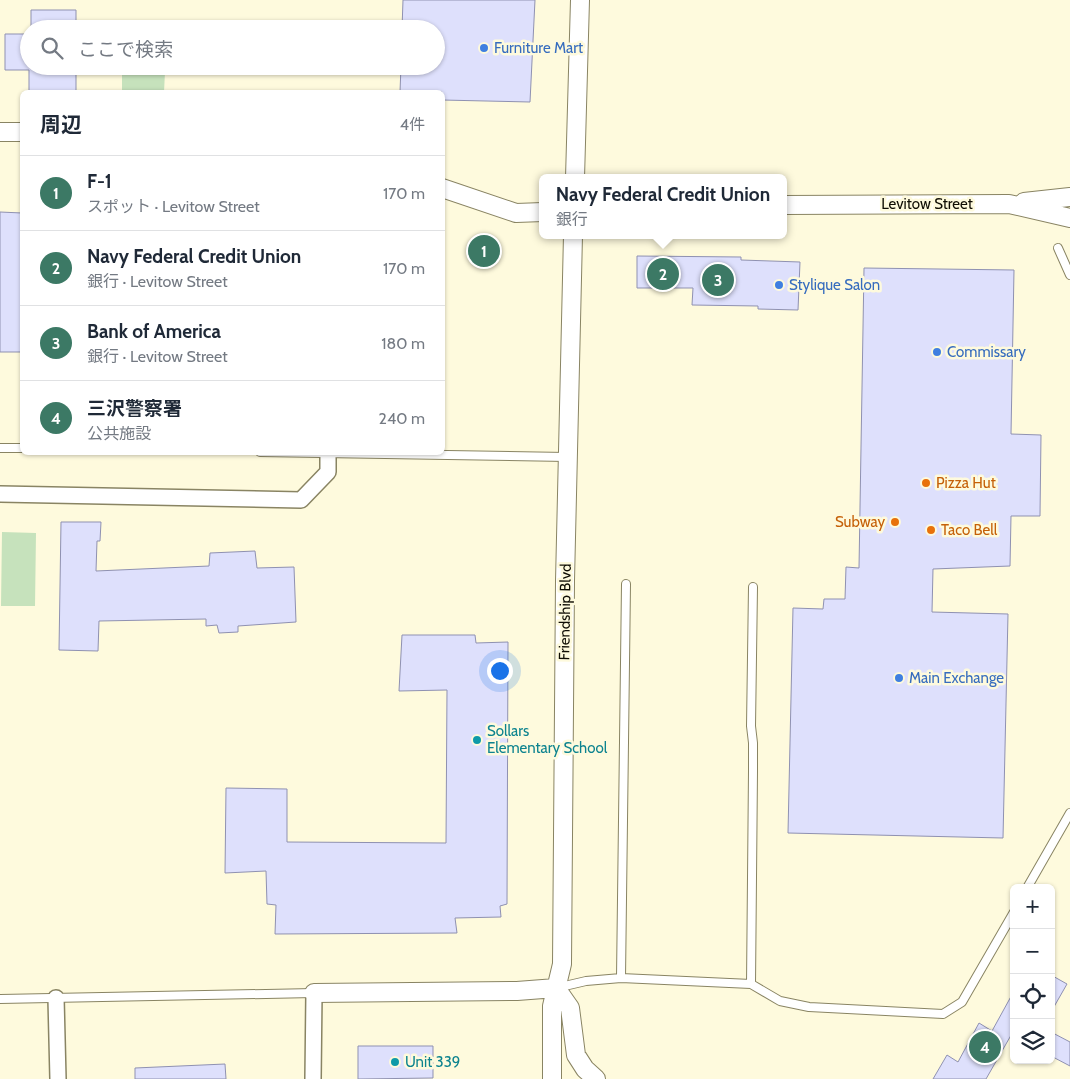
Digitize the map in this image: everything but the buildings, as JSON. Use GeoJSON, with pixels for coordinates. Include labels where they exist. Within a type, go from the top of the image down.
{"type":"FeatureCollection","features":[{"type":"Feature","properties":{"kind":"street"},"geometry":{"type":"LineString","coordinates":[[575,174],[580,0]]}},
{"type":"Feature","properties":{"kind":"street"},"geometry":{"type":"LineString","coordinates":[[0,132],[20,132]]}},
{"type":"Feature","properties":{"kind":"street"},"geometry":{"type":"LineString","coordinates":[[445,189],[516,213],[539,212]]}},
{"type":"Feature","properties":{"kind":"street"},"geometry":{"type":"LineString","coordinates":[[1009,204],[1070,197]]}},
{"type":"Feature","properties":{"kind":"street","name":"Levitow Street"},"geometry":{"type":"LineString","coordinates":[[787,205],[1009,204],[1070,218]]}},
{"type":"Feature","properties":{"kind":"street","name":"Friendship Blvd"},"geometry":{"type":"LineString","coordinates":[[552,1079],[552,1006],[562,964],[567,457],[573,239]]}},
{"type":"Feature","properties":{"kind":"street"},"geometry":{"type":"LineString","coordinates":[[0,494],[301,500],[328,472],[328,455]]}},
{"type":"Feature","properties":{"kind":"street"},"geometry":{"type":"LineString","coordinates":[[313,1079],[314,993],[556,988],[570,1008],[576,1054],[585,1069],[596,1079]]}},
{"type":"Feature","properties":{"kind":"street"},"geometry":{"type":"LineString","coordinates":[[56,998],[58,1079]]}},
{"type":"Feature","properties":{"kind":"lane"},"geometry":{"type":"LineString","coordinates":[[1058,248],[1070,275]]}},
{"type":"Feature","properties":{"kind":"lane"},"geometry":{"type":"LineString","coordinates":[[0,448],[20,448]]}},
{"type":"Feature","properties":{"kind":"lane"},"geometry":{"type":"LineString","coordinates":[[408,455],[567,457]]}},
{"type":"Feature","properties":{"kind":"lane"},"geometry":{"type":"LineString","coordinates":[[621,978],[626,584]]}},
{"type":"Feature","properties":{"kind":"lane"},"geometry":{"type":"LineString","coordinates":[[751,984],[754,771],[751,726],[753,587]]}},
{"type":"Feature","properties":{"kind":"lane"},"geometry":{"type":"LineString","coordinates":[[1030,884],[1070,813]]}},
{"type":"Feature","properties":{"kind":"lane"},"geometry":{"type":"LineString","coordinates":[[556,988],[586,981],[621,978],[751,984],[780,1001],[809,1007],[943,1014],[962,1002],[1010,919]]}},
{"type":"Feature","properties":{"kind":"lane"},"geometry":{"type":"LineString","coordinates":[[0,999],[314,993]]}},
{"type":"Feature","properties":{"kind":"green space"},"geometry":{"type":"Polygon","coordinates":[[[122,75],[165,75],[164,90],[122,90],[122,75]]]}},
{"type":"Feature","properties":{"kind":"green space"},"geometry":{"type":"Polygon","coordinates":[[[2,532],[36,533],[35,606],[1,606],[2,532]]]}},
{"type":"Feature","properties":{"kind":"place","name":"Furniture Mart"},"geometry":{"type":"Point","coordinates":[484,48]}},
{"type":"Feature","properties":{"kind":"place","name":"F-1"},"geometry":{"type":"Point","coordinates":[484,251]}},
{"type":"Feature","properties":{"kind":"place","name":"Navy Federal Credit Union"},"geometry":{"type":"Point","coordinates":[663,274]}},
{"type":"Feature","properties":{"kind":"place","name":"Bank of America"},"geometry":{"type":"Point","coordinates":[718,280]}},
{"type":"Feature","properties":{"kind":"place","name":"Stylique Salon"},"geometry":{"type":"Point","coordinates":[779,285]}},
{"type":"Feature","properties":{"kind":"place","name":"Commissary"},"geometry":{"type":"Point","coordinates":[937,352]}},
{"type":"Feature","properties":{"kind":"place","name":"Pizza Hut"},"geometry":{"type":"Point","coordinates":[926,483]}},
{"type":"Feature","properties":{"kind":"place","name":"Subway"},"geometry":{"type":"Point","coordinates":[895,522]}},
{"type":"Feature","properties":{"kind":"place","name":"Taco Bell"},"geometry":{"type":"Point","coordinates":[931,530]}},
{"type":"Feature","properties":{"kind":"place","name":"Main Exchange"},"geometry":{"type":"Point","coordinates":[899,678]}},
{"type":"Feature","properties":{"kind":"place","name":"Sollars Elementary School"},"geometry":{"type":"Point","coordinates":[477,740]}},
{"type":"Feature","properties":{"kind":"place","name":"三沢警察署"},"geometry":{"type":"Point","coordinates":[985,1047]}},
{"type":"Feature","properties":{"kind":"place","name":"Unit 339"},"geometry":{"type":"Point","coordinates":[395,1062]}}]}
